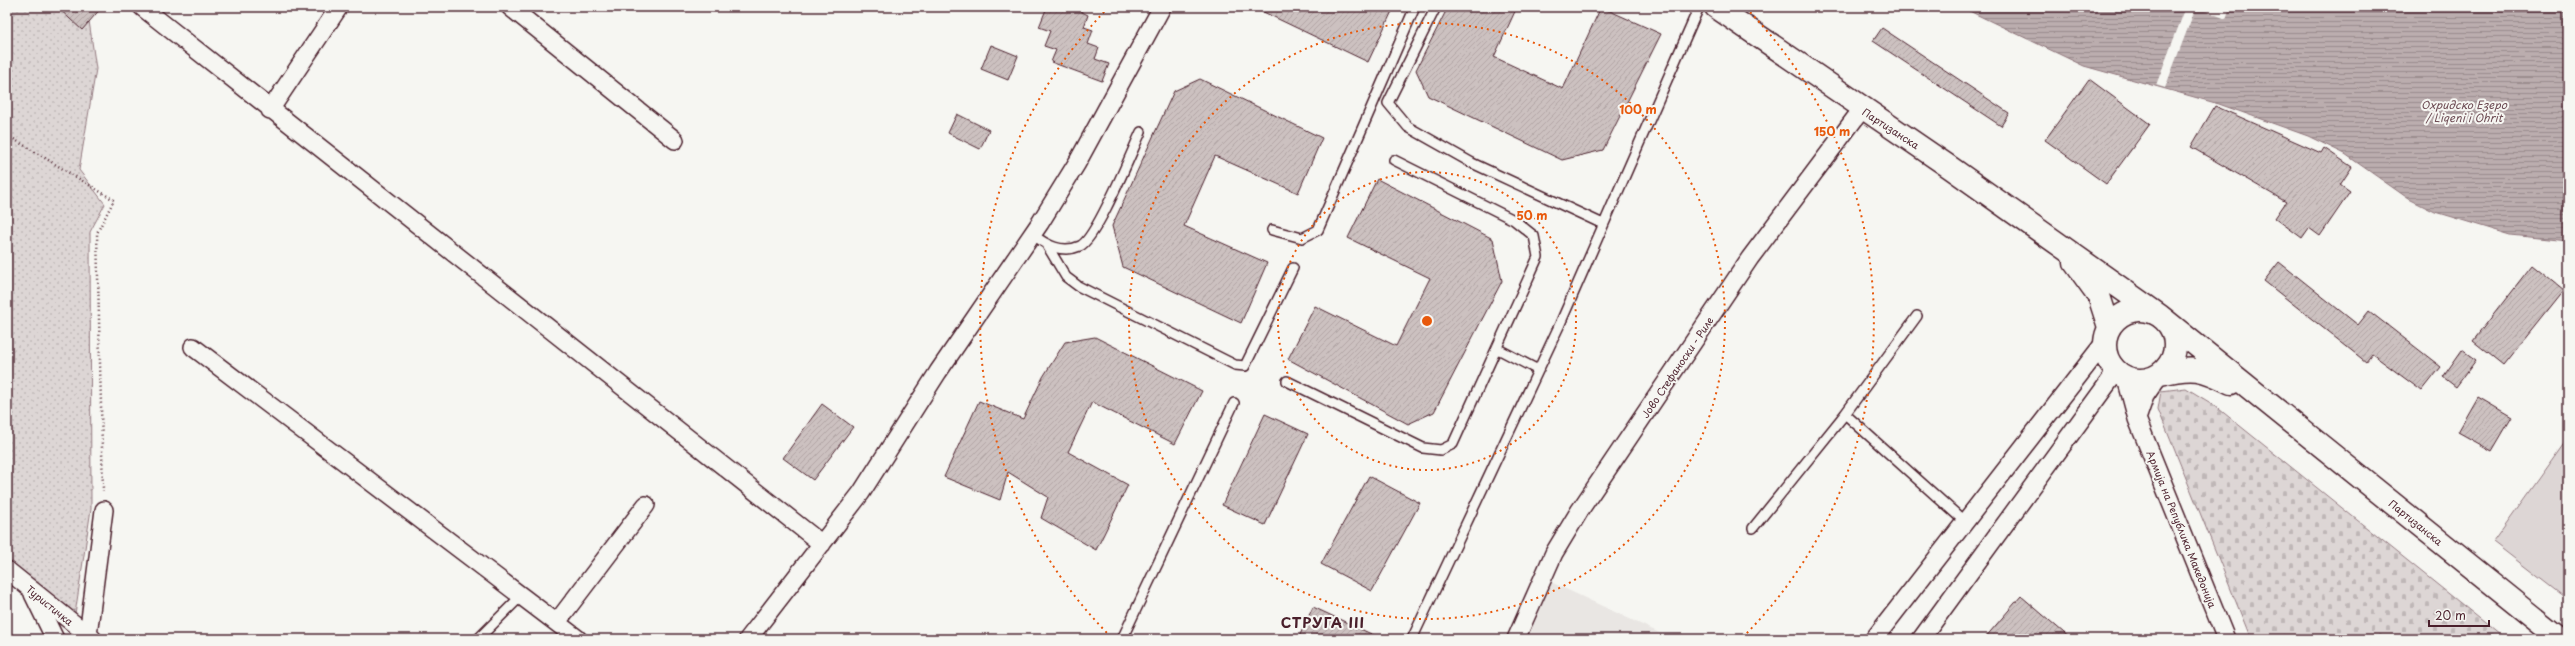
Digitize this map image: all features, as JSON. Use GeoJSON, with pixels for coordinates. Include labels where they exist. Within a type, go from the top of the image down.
{"type":"FeatureCollection","features":[{"type":"Feature","properties":{"kind":"main road","name":"Партизанска"},"geometry":{"type":"LineString","coordinates":[[1716,7],[1862,109],[1951,168],[2160,316],[2560,639]]}},
{"type":"Feature","properties":{"kind":"main road","name":"Партизанска"},"geometry":{"type":"LineString","coordinates":[[2065,250],[2099,296],[2106,335],[2107,360],[2121,375],[2143,381],[2160,374],[2184,368],[2208,372],[2271,405]]}},
{"type":"Feature","properties":{"kind":"main road","name":"Партизанска"},"geometry":{"type":"LineString","coordinates":[[2106,335],[2118,316],[2132,310],[2150,311],[2160,316],[2174,334],[2175,349],[2171,363],[2160,374]]}},
{"type":"Feature","properties":{"kind":"street"},"geometry":{"type":"LineString","coordinates":[[142,7],[270,110],[822,544]]}},
{"type":"Feature","properties":{"kind":"street"},"geometry":{"type":"LineString","coordinates":[[270,110],[339,7]]}},
{"type":"Feature","properties":{"kind":"street"},"geometry":{"type":"LineString","coordinates":[[510,7],[675,140]]}},
{"type":"Feature","properties":{"kind":"street"},"geometry":{"type":"LineString","coordinates":[[748,639],[861,493],[938,372],[1032,234],[1078,163],[1162,7]]}},
{"type":"Feature","properties":{"kind":"street","name":"Јово Стефаноски - Риле"},"geometry":{"type":"LineString","coordinates":[[1516,639],[1554,553],[1580,510],[1750,258],[1862,109]]}},
{"type":"Feature","properties":{"kind":"street"},"geometry":{"type":"LineString","coordinates":[[1874,639],[1965,522],[2106,335]]}},
{"type":"Feature","properties":{"kind":"street"},"geometry":{"type":"LineString","coordinates":[[193,347],[522,595],[578,639]]}},
{"type":"Feature","properties":{"kind":"street"},"geometry":{"type":"LineString","coordinates":[[2137,419],[2145,396],[2160,374]]}},
{"type":"Feature","properties":{"kind":"street"},"geometry":{"type":"LineString","coordinates":[[1922,639],[2121,375]]}},
{"type":"Feature","properties":{"kind":"street","name":"Армија на Република Македонија"},"geometry":{"type":"LineString","coordinates":[[2121,375],[2137,419],[2226,639]]}},
{"type":"Feature","properties":{"kind":"street"},"geometry":{"type":"LineString","coordinates":[[557,622],[646,505]]}},
{"type":"Feature","properties":{"kind":"street"},"geometry":{"type":"LineString","coordinates":[[90,637],[104,510]]}},
{"type":"Feature","properties":{"kind":"street","name":"Туристичка"},"geometry":{"type":"LineString","coordinates":[[7,570],[90,637]]}},
{"type":"Feature","properties":{"kind":"street"},"geometry":{"type":"LineString","coordinates":[[32,590],[55,639]]}},
{"type":"Feature","properties":{"kind":"lane"},"geometry":{"type":"LineString","coordinates":[[1272,230],[1302,238],[1318,230],[1415,7]]}},
{"type":"Feature","properties":{"kind":"lane"},"geometry":{"type":"LineString","coordinates":[[1436,7],[1388,103],[1408,127],[1472,162],[1604,224]]}},
{"type":"Feature","properties":{"kind":"lane"},"geometry":{"type":"LineString","coordinates":[[1412,639],[1538,370],[1699,7]]}},
{"type":"Feature","properties":{"kind":"lane"},"geometry":{"type":"LineString","coordinates":[[1048,247],[1061,248],[1081,246],[1094,233],[1141,132]]}},
{"type":"Feature","properties":{"kind":"lane"},"geometry":{"type":"LineString","coordinates":[[1287,381],[1423,448],[1441,450],[1453,444],[1498,349],[1538,257],[1534,236],[1514,220],[1394,160]]}},
{"type":"Feature","properties":{"kind":"lane"},"geometry":{"type":"LineString","coordinates":[[1032,234],[1048,247],[1066,277],[1078,286],[1235,365],[1245,366],[1293,268]]}},
{"type":"Feature","properties":{"kind":"lane"},"geometry":{"type":"LineString","coordinates":[[1753,528],[1845,414],[1917,316]]}},
{"type":"Feature","properties":{"kind":"lane"},"geometry":{"type":"LineString","coordinates":[[1498,349],[1538,370]]}},
{"type":"Feature","properties":{"kind":"lane"},"geometry":{"type":"LineString","coordinates":[[1122,639],[1234,403]]}},
{"type":"Feature","properties":{"kind":"lane"},"geometry":{"type":"LineString","coordinates":[[1845,414],[1965,522]]}},
{"type":"Feature","properties":{"kind":"lane"},"geometry":{"type":"LineString","coordinates":[[478,639],[522,595]]}},
{"type":"Feature","properties":{"kind":"path"},"geometry":{"type":"LineString","coordinates":[[7,135],[114,200],[97,233],[104,510]]}},
{"type":"Feature","properties":{"kind":"shaded area"},"geometry":{"type":"Polygon","coordinates":[[[1551,582],[1668,637],[1670,639],[1528,639],[1551,582]]]}},
{"type":"Feature","properties":{"kind":"green space"},"geometry":{"type":"Polygon","coordinates":[[[7,7],[87,7],[96,69],[79,170],[105,204],[90,232],[91,509],[75,614],[7,563],[7,7]]]}},
{"type":"Feature","properties":{"kind":"green space"},"geometry":{"type":"Polygon","coordinates":[[[2186,388],[2214,405],[2505,639],[2251,639],[2158,409],[2161,391],[2186,388]]]}},
{"type":"Feature","properties":{"kind":"green space"},"geometry":{"type":"Polygon","coordinates":[[[2568,437],[2568,600],[2493,542],[2568,437]]]}},
{"type":"Feature","properties":{"kind":"water","name":"Охридско Езеро / Liqeni i Ohrit"},"geometry":{"type":"Polygon","coordinates":[[[1961,7],[2568,7],[2568,241],[2511,235],[2435,212],[2409,199],[2345,154],[2308,136],[2219,104],[2084,66],[1961,7]]]}},
{"type":"Feature","properties":{"kind":"pier"},"geometry":{"type":"Polygon","coordinates":[[[2186,7],[2196,7],[2165,88],[2156,85],[2186,7]]]}},
{"type":"Feature","properties":{"kind":"pier"},"geometry":{"type":"Polygon","coordinates":[[[2196,7],[2230,7],[2226,19],[2196,7]]]}},
{"type":"Feature","properties":{"kind":"building"},"geometry":{"type":"Polygon","coordinates":[[[57,7],[102,7],[82,30],[57,7]]]}},
{"type":"Feature","properties":{"kind":"building"},"geometry":{"type":"Polygon","coordinates":[[[1047,7],[1081,7],[1080,11],[1088,15],[1084,27],[1093,30],[1088,44],[1099,48],[1095,59],[1109,64],[1102,81],[1051,62],[1056,50],[1044,46],[1050,31],[1039,27],[1047,7]]]}},
{"type":"Feature","properties":{"kind":"building"},"geometry":{"type":"Polygon","coordinates":[[[1253,7],[1394,7],[1368,62],[1253,7]]]}},
{"type":"Feature","properties":{"kind":"building"},"geometry":{"type":"Polygon","coordinates":[[[1448,7],[1517,7],[1494,57],[1563,89],[1601,7],[1661,34],[1603,150],[1562,160],[1428,96],[1416,70],[1448,7]]]}},
{"type":"Feature","properties":{"kind":"building"},"geometry":{"type":"Polygon","coordinates":[[[1882,28],[2009,113],[2001,126],[1873,41],[1882,28]]]}},
{"type":"Feature","properties":{"kind":"building"},"geometry":{"type":"Polygon","coordinates":[[[991,45],[1018,56],[1008,80],[981,69],[991,45]]]}},
{"type":"Feature","properties":{"kind":"building"},"geometry":{"type":"Polygon","coordinates":[[[1200,79],[1322,138],[1298,193],[1215,156],[1184,226],[1267,263],[1241,323],[1123,267],[1112,226],[1174,91],[1200,79]]]}},
{"type":"Feature","properties":{"kind":"building"},"geometry":{"type":"Polygon","coordinates":[[[2089,79],[2150,124],[2106,184],[2045,140],[2089,79]]]}},
{"type":"Feature","properties":{"kind":"building"},"geometry":{"type":"Polygon","coordinates":[[[2215,106],[2321,153],[2324,148],[2352,167],[2340,185],[2350,192],[2320,236],[2309,228],[2302,238],[2275,218],[2286,202],[2191,147],[2215,106]]]}},
{"type":"Feature","properties":{"kind":"building"},"geometry":{"type":"Polygon","coordinates":[[[957,114],[989,130],[980,149],[948,133],[957,114]]]}},
{"type":"Feature","properties":{"kind":"building"},"geometry":{"type":"Polygon","coordinates":[[[1377,179],[1493,239],[1502,281],[1434,412],[1408,424],[1288,359],[1315,306],[1396,346],[1430,278],[1348,238],[1377,179]]]}},
{"type":"Feature","properties":{"kind":"building"},"geometry":{"type":"Polygon","coordinates":[[[2279,262],[2358,325],[2369,311],[2441,367],[2422,391],[2372,354],[2366,362],[2264,281],[2279,262]]]}},
{"type":"Feature","properties":{"kind":"building"},"geometry":{"type":"Polygon","coordinates":[[[2532,265],[2563,290],[2503,365],[2473,341],[2532,265]]]}},
{"type":"Feature","properties":{"kind":"building"},"geometry":{"type":"Polygon","coordinates":[[[1095,337],[1202,391],[1175,444],[1092,402],[1068,452],[1128,485],[1096,550],[1041,518],[1048,497],[1008,472],[1000,500],[944,477],[979,401],[1023,419],[1043,377],[1065,342],[1095,337]]]}},
{"type":"Feature","properties":{"kind":"building"},"geometry":{"type":"Polygon","coordinates":[[[2462,350],[2476,360],[2456,387],[2443,377],[2462,350]]]}},
{"type":"Feature","properties":{"kind":"building"},"geometry":{"type":"Polygon","coordinates":[[[2478,397],[2512,417],[2492,451],[2458,432],[2478,397]]]}},
{"type":"Feature","properties":{"kind":"building"},"geometry":{"type":"Polygon","coordinates":[[[822,404],[853,427],[813,480],[783,458],[822,404]]]}},
{"type":"Feature","properties":{"kind":"building"},"geometry":{"type":"Polygon","coordinates":[[[1265,414],[1308,434],[1265,525],[1222,505],[1265,414]]]}},
{"type":"Feature","properties":{"kind":"building"},"geometry":{"type":"Polygon","coordinates":[[[1369,476],[1420,503],[1372,591],[1321,564],[1369,476]]]}},
{"type":"Feature","properties":{"kind":"building"},"geometry":{"type":"Polygon","coordinates":[[[2021,596],[2071,639],[1984,639],[2021,596]]]}},
{"type":"Feature","properties":{"kind":"building"},"geometry":{"type":"Polygon","coordinates":[[[1313,607],[1382,639],[1298,639],[1313,607]]]}},
{"type":"Feature","properties":{"kind":"district","name":"СТРУГА III"},"geometry":{"type":"Point","coordinates":[1323,622]}}]}
